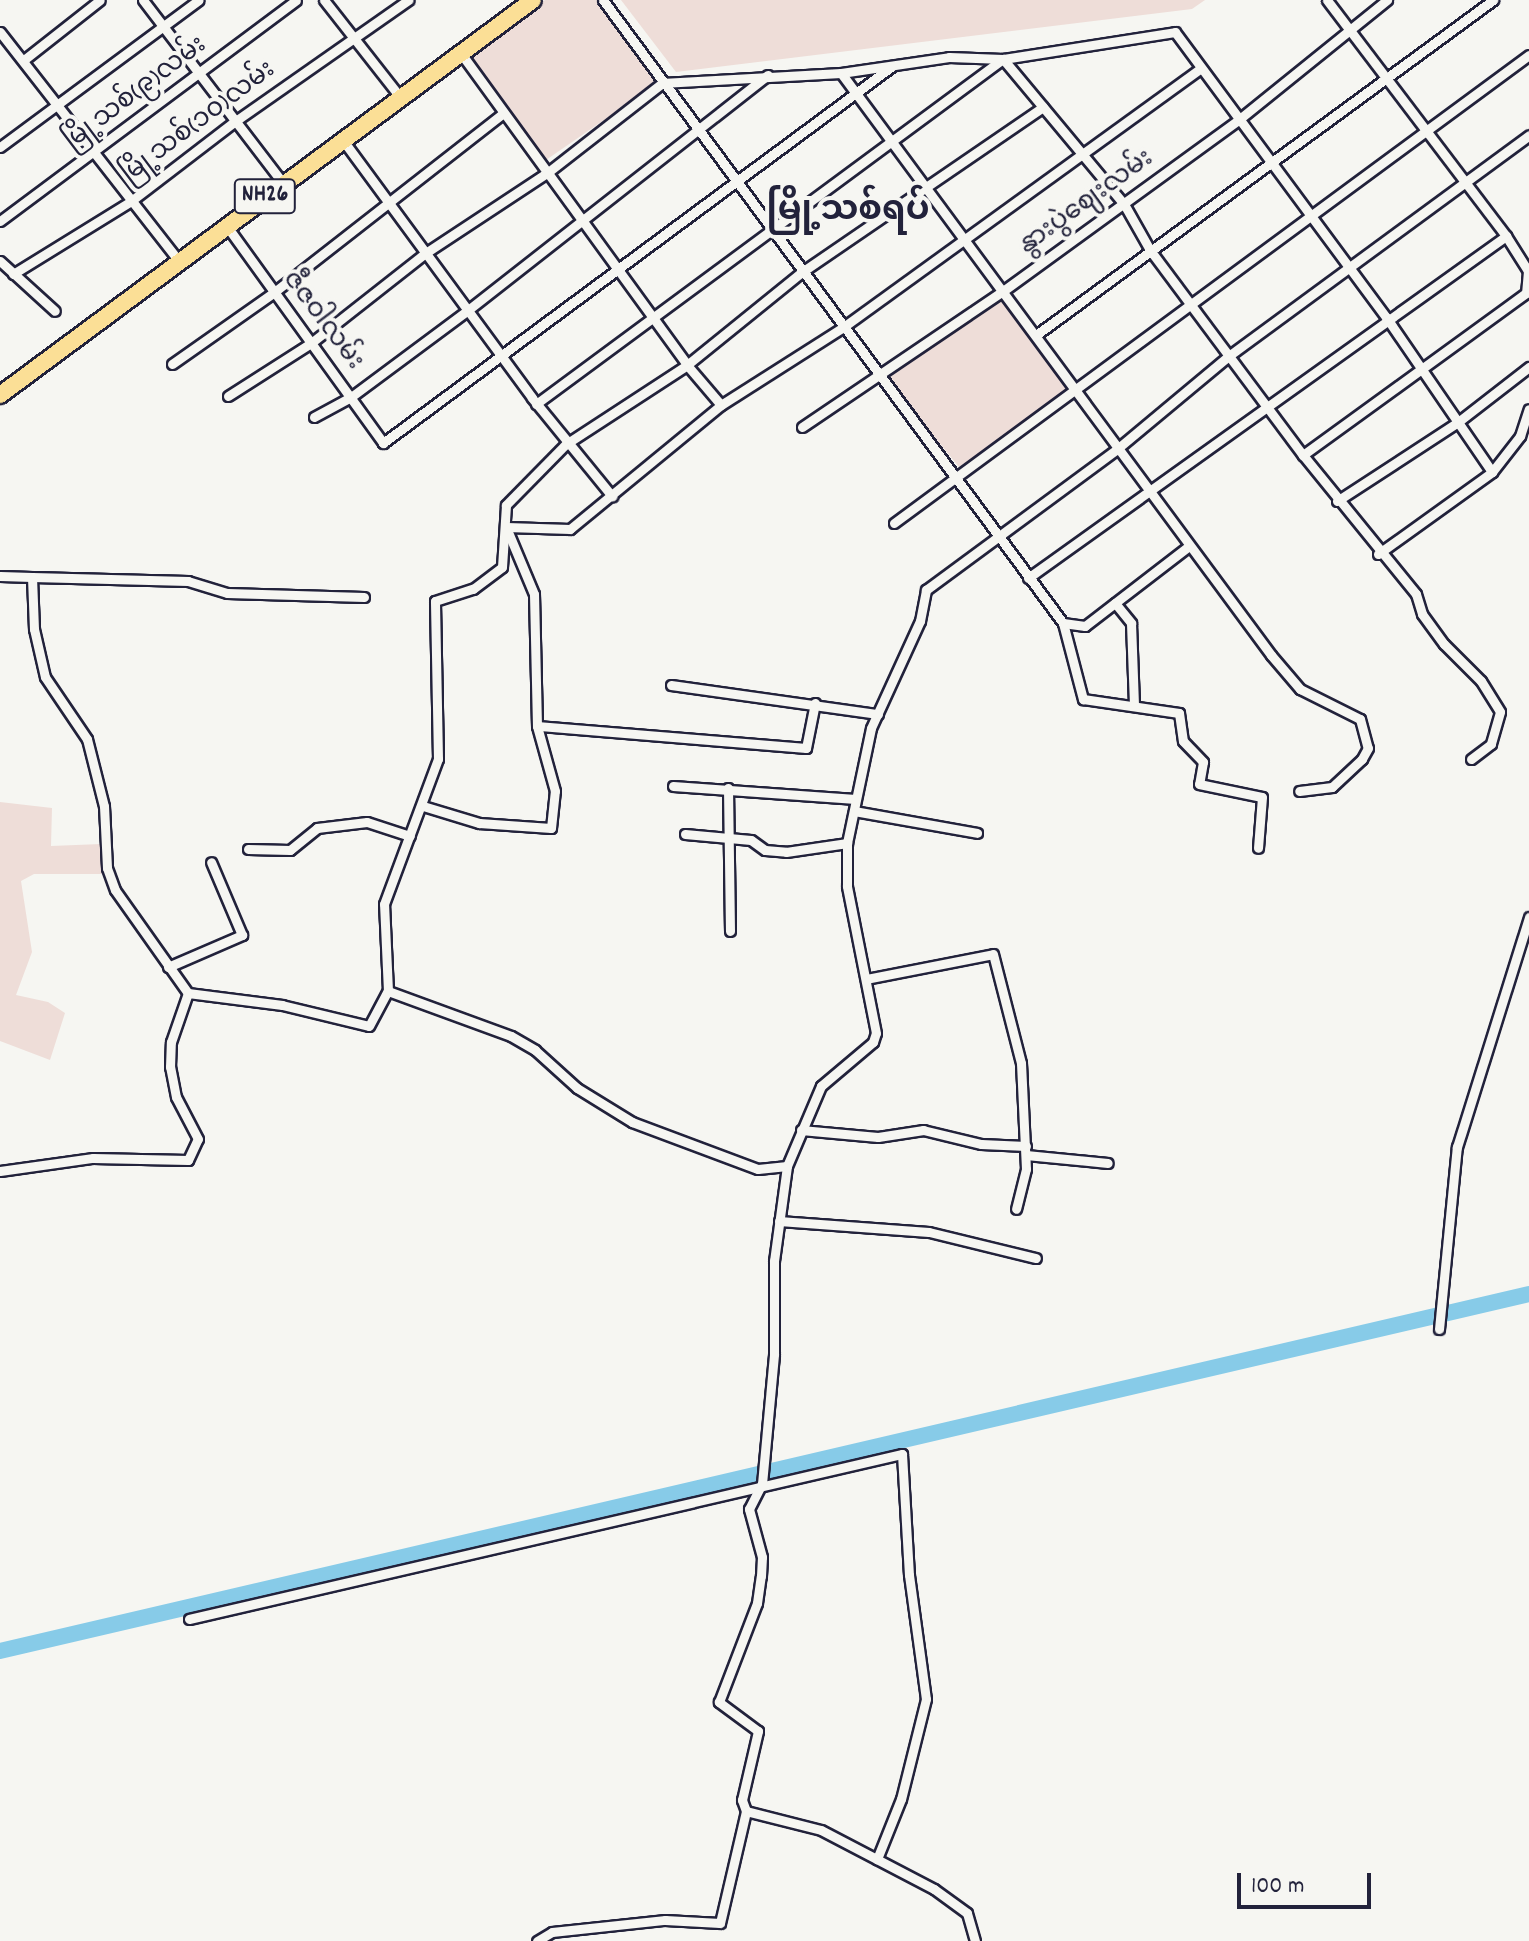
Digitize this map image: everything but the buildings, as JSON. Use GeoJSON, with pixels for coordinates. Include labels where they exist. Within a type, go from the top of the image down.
{"type":"FeatureCollection","features":[{"type":"Feature","properties":{"kind":"highway","name":"NH26"},"geometry":{"type":"LineString","coordinates":[[0,395],[460,52],[512,6],[533,0]]}},
{"type":"Feature","properties":{"kind":"street"},"geometry":{"type":"LineString","coordinates":[[25,59],[100,0]]}},
{"type":"Feature","properties":{"kind":"street"},"geometry":{"type":"LineString","coordinates":[[143,0],[283,183]]}},
{"type":"Feature","properties":{"kind":"street"},"geometry":{"type":"LineString","coordinates":[[0,147],[199,0]]}},
{"type":"Feature","properties":{"kind":"street","name":"မြို့သစ်(၉)လမ်း"},"geometry":{"type":"LineString","coordinates":[[0,221],[97,153],[296,0]]}},
{"type":"Feature","properties":{"kind":"street"},"geometry":{"type":"LineString","coordinates":[[324,0],[400,97]]}},
{"type":"Feature","properties":{"kind":"street","name":"မြို့သစ်(၁၀)လမ်း"},"geometry":{"type":"LineString","coordinates":[[13,274],[131,201],[234,122],[408,0]]}},
{"type":"Feature","properties":{"kind":"street"},"geometry":{"type":"LineString","coordinates":[[603,0],[842,328],[1063,623],[1083,699],[1179,713],[1183,741],[1203,762],[1199,784],[1262,797],[1258,848]]}},
{"type":"Feature","properties":{"kind":"street"},"geometry":{"type":"LineString","coordinates":[[1303,455],[1526,293],[1528,271],[1389,75],[1327,0]]}},
{"type":"Feature","properties":{"kind":"street","name":"နွားပွဲဈေးလမ်း"},"geometry":{"type":"LineString","coordinates":[[802,427],[880,377],[1124,204],[1237,121],[1387,0]]}},
{"type":"Feature","properties":{"kind":"street"},"geometry":{"type":"LineString","coordinates":[[1036,335],[1493,0]]}},
{"type":"Feature","properties":{"kind":"street"},"geometry":{"type":"LineString","coordinates":[[0,32],[25,59],[88,148],[97,153],[178,260]]}},
{"type":"Feature","properties":{"kind":"street"},"geometry":{"type":"LineString","coordinates":[[228,396],[311,343],[424,254],[547,173],[662,83],[841,73],[949,57],[1003,59],[1175,32],[1237,121],[1386,317],[1492,472]]}},
{"type":"Feature","properties":{"kind":"street"},"geometry":{"type":"LineString","coordinates":[[460,52],[687,365],[721,405]]}},
{"type":"Feature","properties":{"kind":"street"},"geometry":{"type":"LineString","coordinates":[[894,523],[1529,55]]}},
{"type":"Feature","properties":{"kind":"street"},"geometry":{"type":"LineString","coordinates":[[1003,59],[1124,204],[1150,250],[1337,501],[1378,554],[1416,594],[1422,614],[1481,681],[1500,712],[1491,744],[1471,759]]}},
{"type":"Feature","properties":{"kind":"street"},"geometry":{"type":"LineString","coordinates":[[536,404],[1003,59]]}},
{"type":"Feature","properties":{"kind":"street"},"geometry":{"type":"LineString","coordinates":[[501,356],[891,67]]}},
{"type":"Feature","properties":{"kind":"street"},"geometry":{"type":"LineString","coordinates":[[506,527],[570,529],[721,405],[842,328],[1200,69]]}},
{"type":"Feature","properties":{"kind":"street"},"geometry":{"type":"LineString","coordinates":[[841,73],[1117,449],[1151,490],[1189,546],[1294,682],[1360,719],[1368,748],[1362,759],[1332,787],[1299,791]]}},
{"type":"Feature","properties":{"kind":"street"},"geometry":{"type":"LineString","coordinates":[[314,417],[351,397],[468,310],[768,75]]}},
{"type":"Feature","properties":{"kind":"street"},"geometry":{"type":"LineString","coordinates":[[32,577],[34,629],[45,677],[87,739],[104,806],[107,868],[115,890],[168,967],[188,993],[282,1005],[369,1026],[388,991],[384,904],[438,759],[435,601],[473,589],[502,567],[506,505],[566,444],[687,365],[802,272],[1043,107]]}},
{"type":"Feature","properties":{"kind":"street"},"geometry":{"type":"LineString","coordinates":[[172,364],[273,293],[503,113]]}},
{"type":"Feature","properties":{"kind":"street"},"geometry":{"type":"LineString","coordinates":[[537,1941],[552,1932],[665,1920],[720,1923],[746,1811],[742,1800],[758,1731],[722,1707],[719,1694],[757,1603],[762,1557],[749,1509],[762,1484],[774,1354],[779,1221],[787,1166],[821,1086],[873,1042],[875,1024],[847,886],[847,843],[878,714],[920,621],[926,590],[1117,449],[1230,355],[1529,135]]}},
{"type":"Feature","properties":{"kind":"street"},"geometry":{"type":"LineString","coordinates":[[342,139],[566,444],[612,496]]}},
{"type":"Feature","properties":{"kind":"street","name":"ဇီဇဝါလမ်း"},"geometry":{"type":"LineString","coordinates":[[226,225],[383,443],[501,356]]}},
{"type":"Feature","properties":{"kind":"street"},"geometry":{"type":"LineString","coordinates":[[1028,578],[1268,407],[1386,317],[1506,236]]}},
{"type":"Feature","properties":{"kind":"street"},"geometry":{"type":"LineString","coordinates":[[0,261],[55,311]]}},
{"type":"Feature","properties":{"kind":"street"},"geometry":{"type":"LineString","coordinates":[[1337,501],[1458,422],[1529,367]]}},
{"type":"Feature","properties":{"kind":"street"},"geometry":{"type":"LineString","coordinates":[[1378,554],[1492,472],[1520,436],[1529,409]]}},
{"type":"Feature","properties":{"kind":"street"},"geometry":{"type":"LineString","coordinates":[[423,806],[479,823],[551,828],[555,791],[537,726],[534,594],[506,527]]}},
{"type":"Feature","properties":{"kind":"street"},"geometry":{"type":"LineString","coordinates":[[1063,623],[1085,626],[1189,546]]}},
{"type":"Feature","properties":{"kind":"street"},"geometry":{"type":"LineString","coordinates":[[0,576],[175,580],[227,593],[364,597]]}},
{"type":"Feature","properties":{"kind":"street"},"geometry":{"type":"LineString","coordinates":[[1115,603],[1131,623],[1134,705]]}},
{"type":"Feature","properties":{"kind":"street"},"geometry":{"type":"LineString","coordinates":[[671,685],[878,714]]}},
{"type":"Feature","properties":{"kind":"street"},"geometry":{"type":"LineString","coordinates":[[537,726],[806,748],[815,703]]}},
{"type":"Feature","properties":{"kind":"street"},"geometry":{"type":"LineString","coordinates":[[673,786],[856,799]]}},
{"type":"Feature","properties":{"kind":"street"},"geometry":{"type":"LineString","coordinates":[[728,788],[730,931]]}},
{"type":"Feature","properties":{"kind":"street"},"geometry":{"type":"LineString","coordinates":[[854,811],[977,833]]}},
{"type":"Feature","properties":{"kind":"street"},"geometry":{"type":"LineString","coordinates":[[248,849],[290,850],[317,828],[367,822],[410,836]]}},
{"type":"Feature","properties":{"kind":"street"},"geometry":{"type":"LineString","coordinates":[[685,834],[728,837],[786,852],[847,843]]}},
{"type":"Feature","properties":{"kind":"street"},"geometry":{"type":"LineString","coordinates":[[168,967],[242,935],[211,862]]}},
{"type":"Feature","properties":{"kind":"street"},"geometry":{"type":"LineString","coordinates":[[1439,1329],[1438,1310],[1457,1147],[1529,917]]}},
{"type":"Feature","properties":{"kind":"street"},"geometry":{"type":"LineString","coordinates":[[866,979],[993,954],[1021,1063],[1026,1151],[1016,1209]]}},
{"type":"Feature","properties":{"kind":"street"},"geometry":{"type":"LineString","coordinates":[[388,991],[511,1036],[535,1050],[577,1088],[645,1127],[758,1169],[787,1166]]}},
{"type":"Feature","properties":{"kind":"street"},"geometry":{"type":"LineString","coordinates":[[0,1171],[93,1158],[179,1164],[188,1160],[198,1139],[176,1097],[170,1067],[171,1042],[188,993]]}},
{"type":"Feature","properties":{"kind":"street"},"geometry":{"type":"LineString","coordinates":[[801,1130],[878,1137],[923,1130],[981,1144],[1108,1163]]}},
{"type":"Feature","properties":{"kind":"street"},"geometry":{"type":"LineString","coordinates":[[779,1221],[929,1232],[1036,1258]]}},
{"type":"Feature","properties":{"kind":"street"},"geometry":{"type":"LineString","coordinates":[[189,1619],[902,1454],[909,1575],[926,1699],[901,1799],[877,1859]]}},
{"type":"Feature","properties":{"kind":"street"},"geometry":{"type":"LineString","coordinates":[[746,1811],[821,1830],[877,1859],[959,1906],[967,1913],[975,1941]]}},
{"type":"Feature","properties":{"kind":"shaded area"},"geometry":{"type":"Polygon","coordinates":[[[545,0],[599,0],[659,82],[546,160],[468,55],[545,0]]]}},
{"type":"Feature","properties":{"kind":"shaded area"},"geometry":{"type":"Polygon","coordinates":[[[621,0],[1205,0],[1192,9],[676,72],[621,0]]]}},
{"type":"Feature","properties":{"kind":"shaded area"},"geometry":{"type":"Polygon","coordinates":[[[1003,297],[1069,390],[959,467],[887,379],[1003,297]]]}},
{"type":"Feature","properties":{"kind":"shaded area"},"geometry":{"type":"Polygon","coordinates":[[[0,802],[52,808],[51,846],[101,844],[103,874],[34,874],[21,881],[32,952],[16,995],[48,1002],[65,1013],[50,1060],[0,1041],[0,802]]]}},
{"type":"Feature","properties":{"kind":"waterway"},"geometry":{"type":"LineString","coordinates":[[0,1651],[1529,1294]]}},
{"type":"Feature","properties":{"kind":"district","name":"မြို့သစ်ရပ်"},"geometry":{"type":"Point","coordinates":[848,213]}}]}
